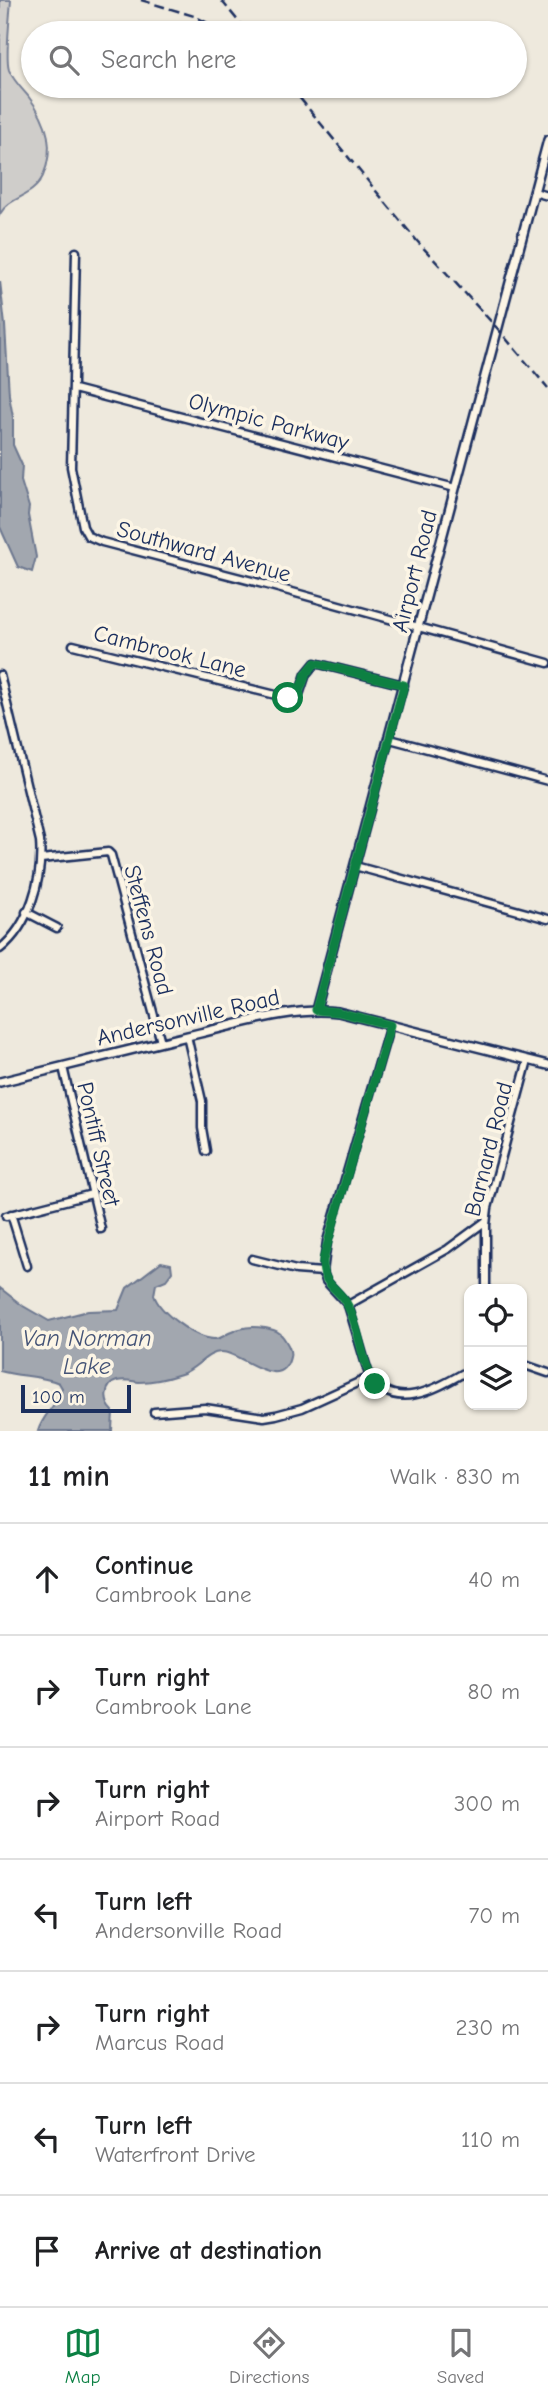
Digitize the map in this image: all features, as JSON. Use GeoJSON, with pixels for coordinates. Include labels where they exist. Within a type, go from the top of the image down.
{"type":"FeatureCollection","features":[{"type":"Feature","properties":{"kind":"street","name":"Airport Road"},"geometry":{"type":"LineString","coordinates":[[316,1010],[548,140]]}},
{"type":"Feature","properties":{"kind":"street"},"geometry":{"type":"LineString","coordinates":[[534,192],[548,196]]}},
{"type":"Feature","properties":{"kind":"street","name":"Southward Avenue"},"geometry":{"type":"LineString","coordinates":[[76,252],[71,467],[83,527],[91,539],[548,663]]}},
{"type":"Feature","properties":{"kind":"street","name":"Olympic Parkway"},"geometry":{"type":"LineString","coordinates":[[74,389],[455,488]]}},
{"type":"Feature","properties":{"kind":"street","name":"Cambrook Lane"},"geometry":{"type":"LineString","coordinates":[[73,645],[288,698],[299,692],[306,674],[315,663],[404,685]]}},
{"type":"Feature","properties":{"kind":"street"},"geometry":{"type":"LineString","coordinates":[[0,675],[2,695],[40,841],[41,859],[37,886],[26,912],[8,943],[0,949]]}},
{"type":"Feature","properties":{"kind":"street"},"geometry":{"type":"LineString","coordinates":[[390,739],[548,781]]}},
{"type":"Feature","properties":{"kind":"street","name":"Steffens Road"},"geometry":{"type":"LineString","coordinates":[[41,859],[97,852],[108,852],[111,855],[161,1042]]}},
{"type":"Feature","properties":{"kind":"street"},"geometry":{"type":"LineString","coordinates":[[355,866],[548,919]]}},
{"type":"Feature","properties":{"kind":"street"},"geometry":{"type":"LineString","coordinates":[[26,912],[57,928]]}},
{"type":"Feature","properties":{"kind":"street","name":"Andersonville Road"},"geometry":{"type":"LineString","coordinates":[[0,1082],[187,1036],[316,1010],[338,1012],[548,1065]]}},
{"type":"Feature","properties":{"kind":"street"},"geometry":{"type":"LineString","coordinates":[[390,1025],[327,1241],[323,1272],[326,1281],[348,1305],[364,1361],[375,1384],[385,1390],[416,1396],[464,1372]]}},
{"type":"Feature","properties":{"kind":"street"},"geometry":{"type":"LineString","coordinates":[[187,1036],[202,1101],[202,1128],[206,1151]]}},
{"type":"Feature","properties":{"kind":"street","name":"Barnard Road"},"geometry":{"type":"LineString","coordinates":[[486,1284],[486,1221],[528,1060]]}},
{"type":"Feature","properties":{"kind":"street","name":"Pontiff Street"},"geometry":{"type":"LineString","coordinates":[[62,1067],[101,1229]]}},
{"type":"Feature","properties":{"kind":"street"},"geometry":{"type":"LineString","coordinates":[[27,1266],[8,1215],[92,1194]]}},
{"type":"Feature","properties":{"kind":"street"},"geometry":{"type":"LineString","coordinates":[[348,1305],[449,1250],[486,1221]]}},
{"type":"Feature","properties":{"kind":"street"},"geometry":{"type":"LineString","coordinates":[[252,1259],[323,1272]]}},
{"type":"Feature","properties":{"kind":"street"},"geometry":{"type":"LineString","coordinates":[[527,1366],[548,1373]]}},
{"type":"Feature","properties":{"kind":"street"},"geometry":{"type":"LineString","coordinates":[[154,1412],[205,1408],[264,1417],[302,1408],[370,1377]]}},
{"type":"Feature","properties":{"kind":"shaded area"},"geometry":{"type":"Polygon","coordinates":[[[0,0],[11,0],[9,70],[21,88],[21,98],[29,98],[45,124],[49,154],[43,176],[38,183],[10,203],[0,214],[0,0]]]}},
{"type":"Feature","properties":{"kind":"water"},"geometry":{"type":"Polygon","coordinates":[[[0,281],[13,417],[13,445],[22,465],[21,481],[29,507],[36,557],[32,572],[18,567],[0,527],[0,281]]]}},
{"type":"Feature","properties":{"kind":"water","name":"Van Norman Lake"},"geometry":{"type":"Polygon","coordinates":[[[161,1262],[171,1264],[172,1272],[166,1280],[156,1284],[154,1295],[170,1317],[206,1338],[220,1338],[246,1328],[260,1327],[275,1331],[283,1337],[290,1349],[286,1367],[279,1372],[270,1372],[230,1354],[217,1352],[186,1372],[160,1380],[123,1380],[112,1383],[106,1394],[113,1411],[112,1431],[38,1431],[62,1388],[52,1380],[0,1371],[0,1288],[49,1321],[88,1311],[118,1310],[127,1288],[161,1262]]]}},
{"type":"Feature","properties":{"kind":"railway"},"geometry":{"type":"LineString","coordinates":[[141,0],[204,21]]}},
{"type":"Feature","properties":{"kind":"railway"},"geometry":{"type":"LineString","coordinates":[[221,0],[238,21]]}},
{"type":"Feature","properties":{"kind":"railway"},"geometry":{"type":"LineString","coordinates":[[300,98],[417,241],[548,388]]}},
{"type":"Feature","properties":{"kind":"route"},"geometry":{"type":"LineString","coordinates":[[288,698],[299,692],[310,666],[315,663],[404,685],[316,1010],[338,1012],[390,1025],[323,1260],[326,1281],[348,1305],[364,1361],[375,1384]]}}]}
